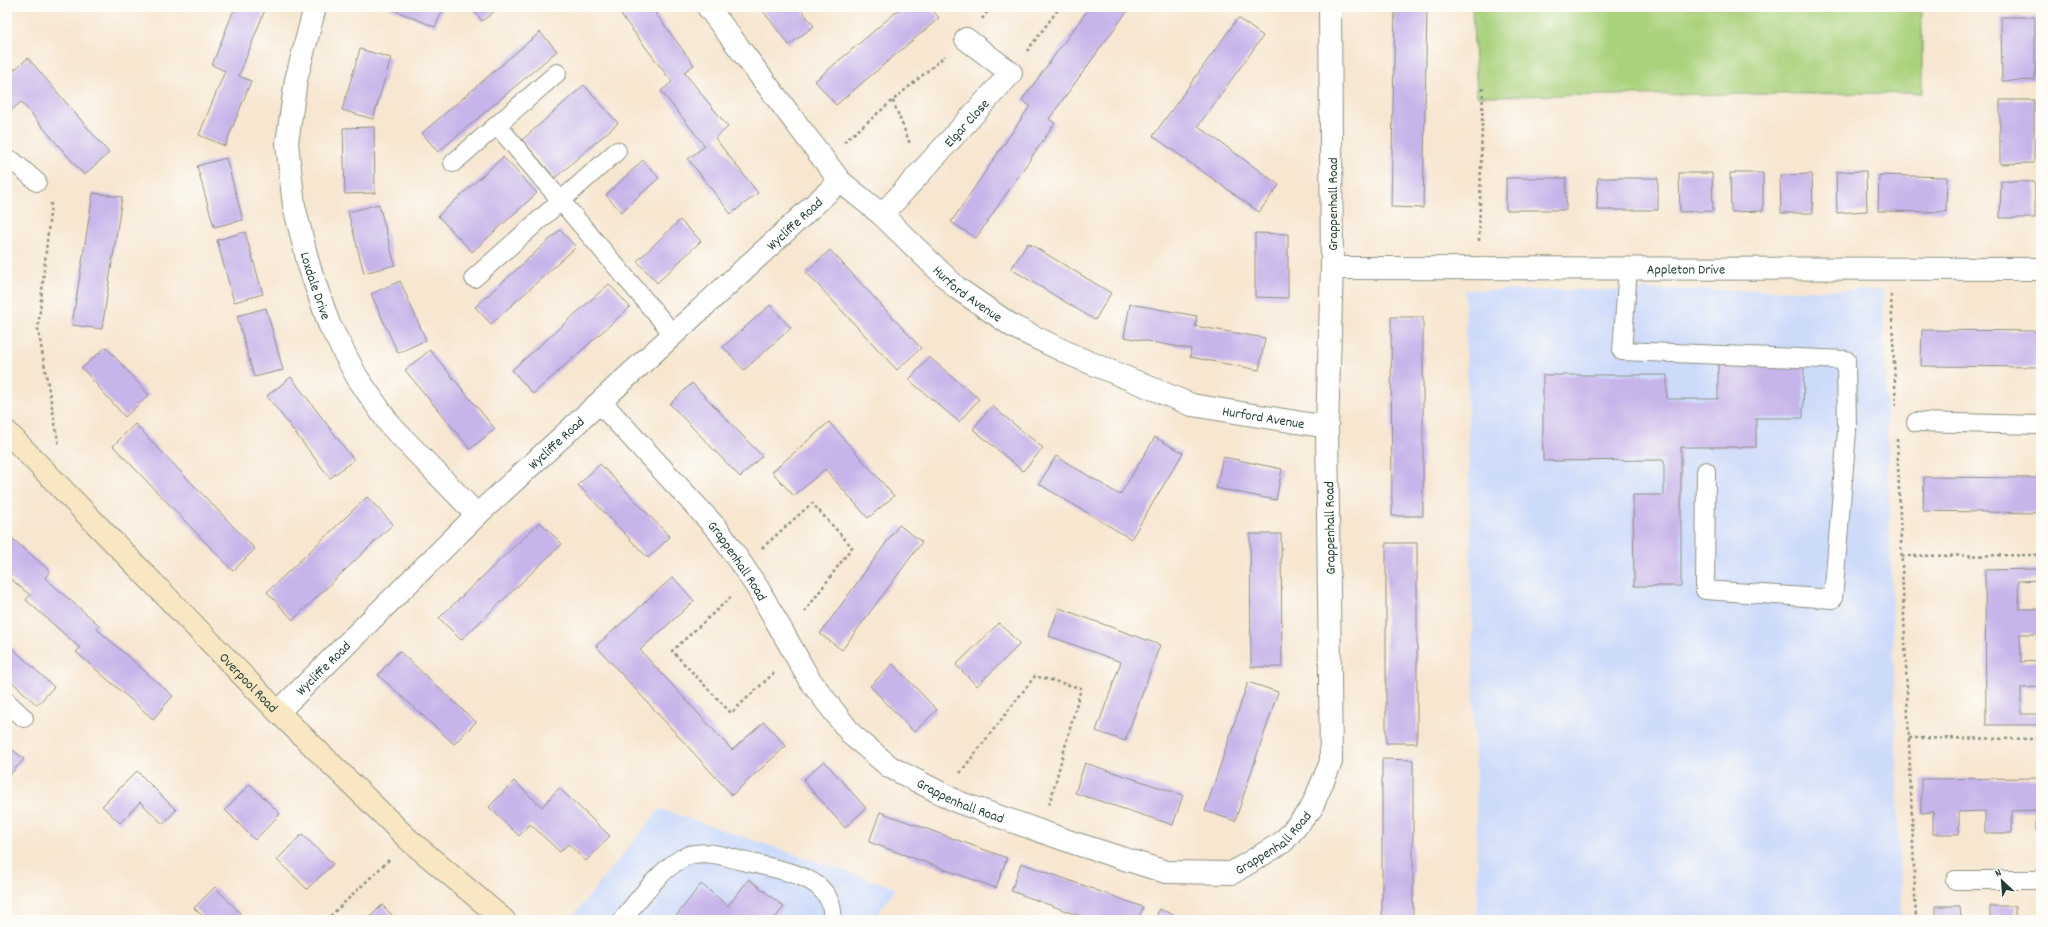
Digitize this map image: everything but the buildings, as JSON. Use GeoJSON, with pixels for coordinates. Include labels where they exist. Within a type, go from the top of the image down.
{"type":"FeatureCollection","features":[{"type":"Feature","properties":{"kind":"street","name":"Loxdale Drive"},"geometry":{"type":"LineString","coordinates":[[315,7],[296,80],[287,143],[294,206],[309,266],[329,324],[357,377],[390,425],[477,515]]}},
{"type":"Feature","properties":{"kind":"street","name":"Hurford Avenue"},"geometry":{"type":"LineString","coordinates":[[708,7],[840,181],[882,215],[957,288],[1014,327],[1054,347],[1192,405],[1327,426]]}},
{"type":"Feature","properties":{"kind":"street","name":"Grappenhall Road"},"geometry":{"type":"LineString","coordinates":[[601,403],[718,530],[747,572],[809,679],[852,735],[890,766],[958,802],[1042,832],[1166,872],[1232,873],[1283,842],[1311,809],[1331,762],[1327,426],[1332,268],[1330,7]]}},
{"type":"Feature","properties":{"kind":"street"},"geometry":{"type":"LineString","coordinates":[[966,40],[1012,73]]}},
{"type":"Feature","properties":{"kind":"street","name":"Elgar Close"},"geometry":{"type":"LineString","coordinates":[[882,215],[1012,73]]}},
{"type":"Feature","properties":{"kind":"street","name":"Wycliffe Road"},"geometry":{"type":"LineString","coordinates":[[278,712],[477,515],[601,403],[840,181]]}},
{"type":"Feature","properties":{"kind":"street","name":"Appleton Drive"},"geometry":{"type":"LineString","coordinates":[[1332,268],[2041,269]]}},
{"type":"Feature","properties":{"kind":"street","name":"Overpool Road"},"geometry":{"type":"LineString","coordinates":[[7,432],[278,712],[410,840],[504,920]]}},
{"type":"Feature","properties":{"kind":"lane"},"geometry":{"type":"LineString","coordinates":[[453,163],[557,73]]}},
{"type":"Feature","properties":{"kind":"lane"},"geometry":{"type":"LineString","coordinates":[[497,125],[674,335]]}},
{"type":"Feature","properties":{"kind":"lane"},"geometry":{"type":"LineString","coordinates":[[474,278],[617,151]]}},
{"type":"Feature","properties":{"kind":"lane"},"geometry":{"type":"LineString","coordinates":[[7,165],[13,161],[37,182]]}},
{"type":"Feature","properties":{"kind":"lane"},"geometry":{"type":"LineString","coordinates":[[1628,268],[1622,351],[1846,360],[1848,431],[1833,598],[1705,590],[1706,471]]}},
{"type":"Feature","properties":{"kind":"lane"},"geometry":{"type":"LineString","coordinates":[[1916,422],[2041,425]]}},
{"type":"Feature","properties":{"kind":"lane"},"geometry":{"type":"LineString","coordinates":[[7,702],[24,718]]}},
{"type":"Feature","properties":{"kind":"lane"},"geometry":{"type":"LineString","coordinates":[[622,920],[668,869],[680,860],[691,855],[713,854],[798,876],[813,882],[829,898],[833,908],[832,920]]}},
{"type":"Feature","properties":{"kind":"lane"},"geometry":{"type":"LineString","coordinates":[[1955,880],[2041,880]]}},
{"type":"Feature","properties":{"kind":"path"},"geometry":{"type":"LineString","coordinates":[[823,159],[966,40],[991,7]]}},
{"type":"Feature","properties":{"kind":"path"},"geometry":{"type":"LineString","coordinates":[[1012,73],[1060,7]]}},
{"type":"Feature","properties":{"kind":"path"},"geometry":{"type":"LineString","coordinates":[[1478,268],[1483,85]]}},
{"type":"Feature","properties":{"kind":"path"},"geometry":{"type":"LineString","coordinates":[[893,101],[921,172]]}},
{"type":"Feature","properties":{"kind":"path"},"geometry":{"type":"LineString","coordinates":[[37,182],[52,200],[38,329],[60,450]]}},
{"type":"Feature","properties":{"kind":"path"},"geometry":{"type":"LineString","coordinates":[[1890,269],[1896,412]]}},
{"type":"Feature","properties":{"kind":"path"},"geometry":{"type":"LineString","coordinates":[[1897,436],[1916,920]]}},
{"type":"Feature","properties":{"kind":"path"},"geometry":{"type":"LineString","coordinates":[[812,502],[852,547],[790,646],[731,713],[672,651],[747,572],[812,502]]}},
{"type":"Feature","properties":{"kind":"path"},"geometry":{"type":"LineString","coordinates":[[1902,556],[2041,555]]}},
{"type":"Feature","properties":{"kind":"path"},"geometry":{"type":"LineString","coordinates":[[944,794],[1035,676],[1081,688],[1042,832]]}},
{"type":"Feature","properties":{"kind":"path"},"geometry":{"type":"LineString","coordinates":[[1909,738],[2041,739]]}},
{"type":"Feature","properties":{"kind":"path"},"geometry":{"type":"LineString","coordinates":[[326,920],[410,840]]}},
{"type":"Feature","properties":{"kind":"shaded area"},"geometry":{"type":"Polygon","coordinates":[[[1465,290],[1883,290],[1901,920],[1477,920],[1478,889],[1465,290]]]}},
{"type":"Feature","properties":{"kind":"shaded area"},"geometry":{"type":"Polygon","coordinates":[[[660,809],[896,888],[873,920],[576,920],[572,917],[660,809]]]}},
{"type":"Feature","properties":{"kind":"green space"},"geometry":{"type":"Polygon","coordinates":[[[1472,7],[1922,7],[1922,93],[1477,96],[1472,7]]]}}]}
